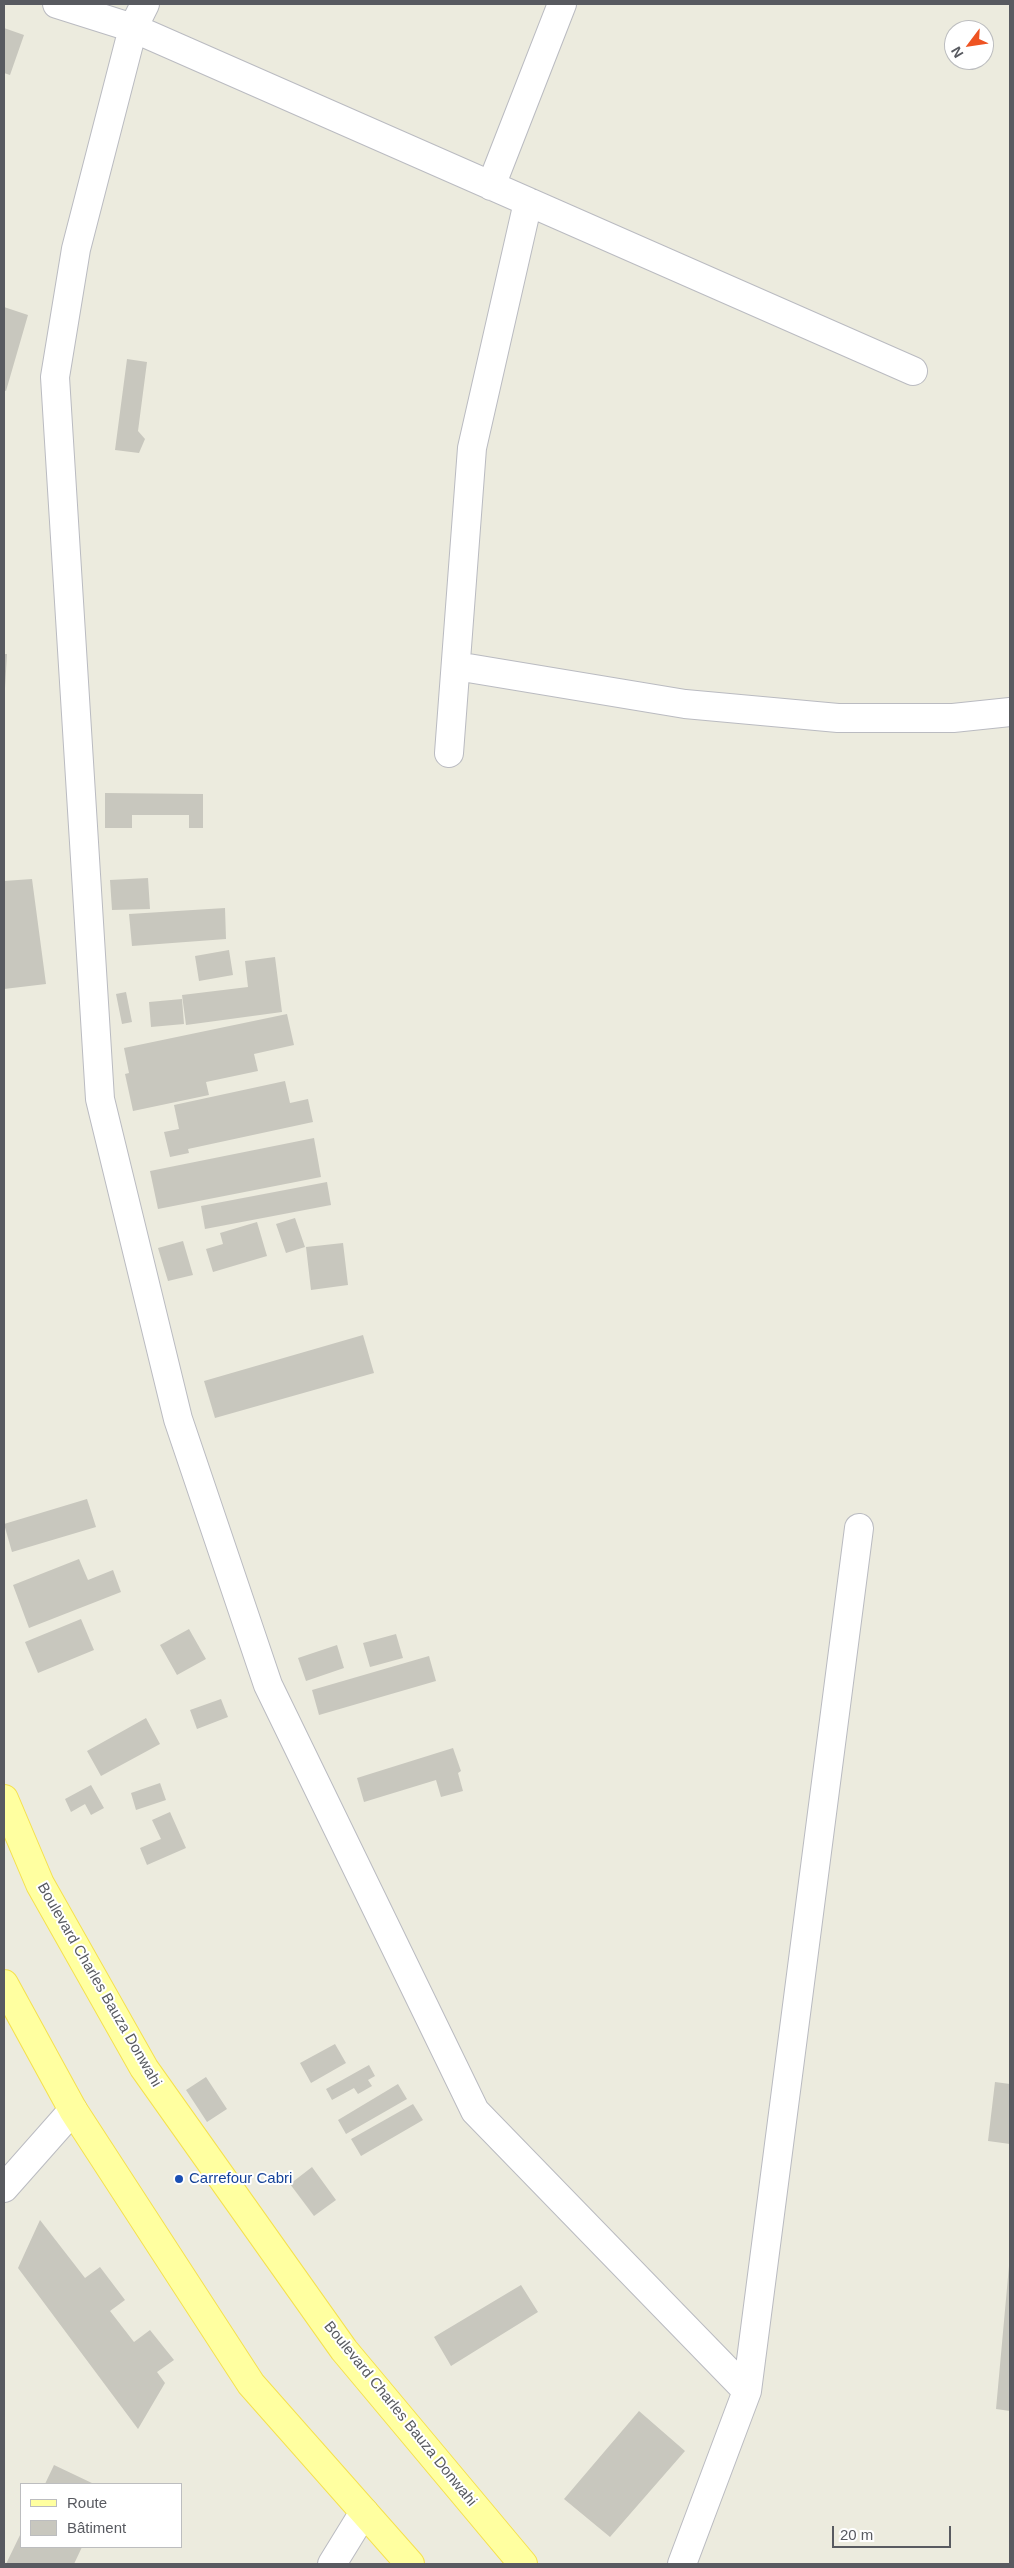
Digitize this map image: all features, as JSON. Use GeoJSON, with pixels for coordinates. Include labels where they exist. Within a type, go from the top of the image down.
{"type":"FeatureCollection","features":[{"type":"Feature","properties":{"kind":"main road","name":"Boulevard Charles Bauza Donwahi"},"geometry":{"type":"LineString","coordinates":[[4,1799],[40,1884],[144,2068],[344,2350],[523,2564]]}},
{"type":"Feature","properties":{"kind":"main road"},"geometry":{"type":"LineString","coordinates":[[4,1984],[73,2110],[251,2384],[410,2564]]}},
{"type":"Feature","properties":{"kind":"street"},"geometry":{"type":"LineString","coordinates":[[57,4],[133,28],[913,371]]}},
{"type":"Feature","properties":{"kind":"street"},"geometry":{"type":"LineString","coordinates":[[145,4],[133,28],[76,249],[55,377],[100,1099],[178,1420],[268,1685],[475,2111],[746,2391]]}},
{"type":"Feature","properties":{"kind":"street"},"geometry":{"type":"LineString","coordinates":[[491,186],[562,4]]}},
{"type":"Feature","properties":{"kind":"street"},"geometry":{"type":"LineString","coordinates":[[448,753],[472,448],[528,202]]}},
{"type":"Feature","properties":{"kind":"street"},"geometry":{"type":"LineString","coordinates":[[456,666],[686,704],[838,718],[953,718],[1010,712]]}},
{"type":"Feature","properties":{"kind":"street"},"geometry":{"type":"LineString","coordinates":[[682,2564],[746,2391],[859,1528]]}},
{"type":"Feature","properties":{"kind":"street"},"geometry":{"type":"LineString","coordinates":[[4,2188],[73,2110]]}},
{"type":"Feature","properties":{"kind":"street"},"geometry":{"type":"LineString","coordinates":[[332,2564],[364,2512]]}},
{"type":"Feature","properties":{"kind":"building"},"geometry":{"type":"Polygon","coordinates":[[[4,28],[24,35],[10,75],[4,73],[4,28]]]}},
{"type":"Feature","properties":{"kind":"building"},"geometry":{"type":"Polygon","coordinates":[[[4,307],[28,315],[6,391],[4,390],[4,307]]]}},
{"type":"Feature","properties":{"kind":"building"},"geometry":{"type":"Polygon","coordinates":[[[127,359],[147,362],[138,431],[145,439],[139,453],[115,450],[127,359]]]}},
{"type":"Feature","properties":{"kind":"building"},"geometry":{"type":"Polygon","coordinates":[[[4,654],[7,654],[5,688],[4,688],[4,654]]]}},
{"type":"Feature","properties":{"kind":"building"},"geometry":{"type":"Polygon","coordinates":[[[105,793],[203,794],[203,828],[189,828],[189,815],[132,815],[132,828],[105,828],[105,793]]]}},
{"type":"Feature","properties":{"kind":"building"},"geometry":{"type":"Polygon","coordinates":[[[148,878],[150,909],[112,910],[110,880],[148,878]]]}},
{"type":"Feature","properties":{"kind":"building"},"geometry":{"type":"Polygon","coordinates":[[[32,879],[46,984],[4,989],[4,881],[32,879]]]}},
{"type":"Feature","properties":{"kind":"building"},"geometry":{"type":"Polygon","coordinates":[[[225,908],[226,939],[132,946],[129,914],[225,908]]]}},
{"type":"Feature","properties":{"kind":"building"},"geometry":{"type":"Polygon","coordinates":[[[229,950],[233,975],[199,981],[195,956],[229,950]]]}},
{"type":"Feature","properties":{"kind":"building"},"geometry":{"type":"Polygon","coordinates":[[[275,957],[282,1012],[186,1025],[182,995],[248,987],[245,961],[275,957]]]}},
{"type":"Feature","properties":{"kind":"building"},"geometry":{"type":"Polygon","coordinates":[[[126,992],[132,1022],[122,1024],[116,994],[126,992]]]}},
{"type":"Feature","properties":{"kind":"building"},"geometry":{"type":"Polygon","coordinates":[[[182,999],[184,1024],[151,1027],[149,1002],[182,999]]]}},
{"type":"Feature","properties":{"kind":"building"},"geometry":{"type":"Polygon","coordinates":[[[287,1014],[294,1045],[254,1054],[258,1071],[206,1082],[209,1095],[133,1111],[125,1074],[129,1073],[124,1048],[287,1014]]]}},
{"type":"Feature","properties":{"kind":"building"},"geometry":{"type":"Polygon","coordinates":[[[285,1081],[290,1103],[308,1099],[313,1122],[188,1149],[189,1153],[170,1157],[164,1132],[179,1129],[174,1105],[285,1081]]]}},
{"type":"Feature","properties":{"kind":"building"},"geometry":{"type":"Polygon","coordinates":[[[314,1138],[321,1177],[158,1209],[150,1171],[314,1138]]]}},
{"type":"Feature","properties":{"kind":"building"},"geometry":{"type":"Polygon","coordinates":[[[327,1182],[331,1205],[205,1229],[201,1206],[327,1182]]]}},
{"type":"Feature","properties":{"kind":"building"},"geometry":{"type":"Polygon","coordinates":[[[295,1218],[305,1247],[286,1253],[276,1224],[295,1218]]]}},
{"type":"Feature","properties":{"kind":"building"},"geometry":{"type":"Polygon","coordinates":[[[257,1222],[267,1256],[213,1272],[206,1249],[223,1244],[220,1233],[257,1222]]]}},
{"type":"Feature","properties":{"kind":"building"},"geometry":{"type":"Polygon","coordinates":[[[183,1241],[193,1275],[168,1281],[158,1248],[183,1241]]]}},
{"type":"Feature","properties":{"kind":"building"},"geometry":{"type":"Polygon","coordinates":[[[343,1243],[348,1285],[311,1290],[306,1247],[343,1243]]]}},
{"type":"Feature","properties":{"kind":"building"},"geometry":{"type":"Polygon","coordinates":[[[363,1335],[374,1373],[215,1418],[204,1381],[363,1335]]]}},
{"type":"Feature","properties":{"kind":"building"},"geometry":{"type":"Polygon","coordinates":[[[87,1499],[96,1527],[12,1552],[4,1524],[87,1499]]]}},
{"type":"Feature","properties":{"kind":"building"},"geometry":{"type":"Polygon","coordinates":[[[79,1559],[88,1580],[113,1570],[121,1592],[29,1628],[13,1585],[79,1559]]]}},
{"type":"Feature","properties":{"kind":"building"},"geometry":{"type":"Polygon","coordinates":[[[81,1619],[94,1650],[38,1673],[25,1642],[81,1619]]]}},
{"type":"Feature","properties":{"kind":"building"},"geometry":{"type":"Polygon","coordinates":[[[189,1629],[206,1659],[177,1675],[160,1645],[189,1629]]]}},
{"type":"Feature","properties":{"kind":"building"},"geometry":{"type":"Polygon","coordinates":[[[396,1634],[403,1658],[370,1667],[363,1643],[396,1634]]]}},
{"type":"Feature","properties":{"kind":"building"},"geometry":{"type":"Polygon","coordinates":[[[337,1645],[344,1668],[306,1681],[298,1658],[337,1645]]]}},
{"type":"Feature","properties":{"kind":"building"},"geometry":{"type":"Polygon","coordinates":[[[429,1656],[436,1681],[319,1715],[312,1690],[429,1656]]]}},
{"type":"Feature","properties":{"kind":"building"},"geometry":{"type":"Polygon","coordinates":[[[221,1699],[228,1717],[197,1729],[190,1710],[221,1699]]]}},
{"type":"Feature","properties":{"kind":"building"},"geometry":{"type":"Polygon","coordinates":[[[146,1718],[160,1744],[101,1776],[87,1751],[146,1718]]]}},
{"type":"Feature","properties":{"kind":"building"},"geometry":{"type":"Polygon","coordinates":[[[453,1748],[461,1771],[458,1773],[463,1791],[441,1797],[436,1780],[364,1802],[357,1778],[453,1748]]]}},
{"type":"Feature","properties":{"kind":"building"},"geometry":{"type":"Polygon","coordinates":[[[160,1783],[166,1800],[136,1810],[131,1793],[160,1783]]]}},
{"type":"Feature","properties":{"kind":"building"},"geometry":{"type":"Polygon","coordinates":[[[91,1785],[104,1808],[91,1815],[85,1804],[71,1812],[65,1799],[91,1785]]]}},
{"type":"Feature","properties":{"kind":"building"},"geometry":{"type":"Polygon","coordinates":[[[170,1812],[186,1848],[147,1865],[140,1848],[161,1839],[152,1820],[170,1812]]]}},
{"type":"Feature","properties":{"kind":"building"},"geometry":{"type":"Polygon","coordinates":[[[335,2044],[346,2063],[311,2083],[300,2063],[335,2044]]]}},
{"type":"Feature","properties":{"kind":"building"},"geometry":{"type":"Polygon","coordinates":[[[369,2065],[375,2076],[368,2080],[372,2086],[358,2094],[354,2088],[332,2100],[326,2089],[369,2065]]]}},
{"type":"Feature","properties":{"kind":"building"},"geometry":{"type":"Polygon","coordinates":[[[206,2077],[227,2109],[207,2122],[186,2090],[206,2077]]]}},
{"type":"Feature","properties":{"kind":"building"},"geometry":{"type":"Polygon","coordinates":[[[995,2082],[1010,2084],[1010,2144],[988,2141],[995,2082]]]}},
{"type":"Feature","properties":{"kind":"building"},"geometry":{"type":"Polygon","coordinates":[[[398,2084],[407,2099],[346,2134],[338,2120],[398,2084]]]}},
{"type":"Feature","properties":{"kind":"building"},"geometry":{"type":"Polygon","coordinates":[[[413,2104],[423,2120],[361,2156],[351,2139],[413,2104]]]}},
{"type":"Feature","properties":{"kind":"building"},"geometry":{"type":"Polygon","coordinates":[[[312,2167],[336,2200],[314,2216],[290,2184],[312,2167]]]}},
{"type":"Feature","properties":{"kind":"building"},"geometry":{"type":"Polygon","coordinates":[[[40,2220],[85,2278],[100,2267],[125,2300],[110,2311],[134,2342],[150,2330],[174,2360],[157,2372],[165,2383],[138,2429],[18,2268],[40,2220]]]}},
{"type":"Feature","properties":{"kind":"building"},"geometry":{"type":"Polygon","coordinates":[[[1010,2266],[1010,2411],[996,2409],[1010,2266]]]}},
{"type":"Feature","properties":{"kind":"building"},"geometry":{"type":"Polygon","coordinates":[[[521,2285],[538,2312],[451,2366],[434,2337],[521,2285]]]}},
{"type":"Feature","properties":{"kind":"building"},"geometry":{"type":"Polygon","coordinates":[[[639,2411],[685,2451],[610,2537],[564,2499],[639,2411]]]}},
{"type":"Feature","properties":{"kind":"building"},"geometry":{"type":"Polygon","coordinates":[[[54,2465],[92,2483],[45,2483],[54,2465]]]}},
{"type":"Feature","properties":{"kind":"building"},"geometry":{"type":"Polygon","coordinates":[[[20,2535],[20,2548],[82,2548],[74,2564],[6,2564],[20,2535]]]}},
{"type":"Feature","properties":{"kind":"place","name":"Carrefour Cabri"},"geometry":{"type":"Point","coordinates":[179,2179]}}]}
